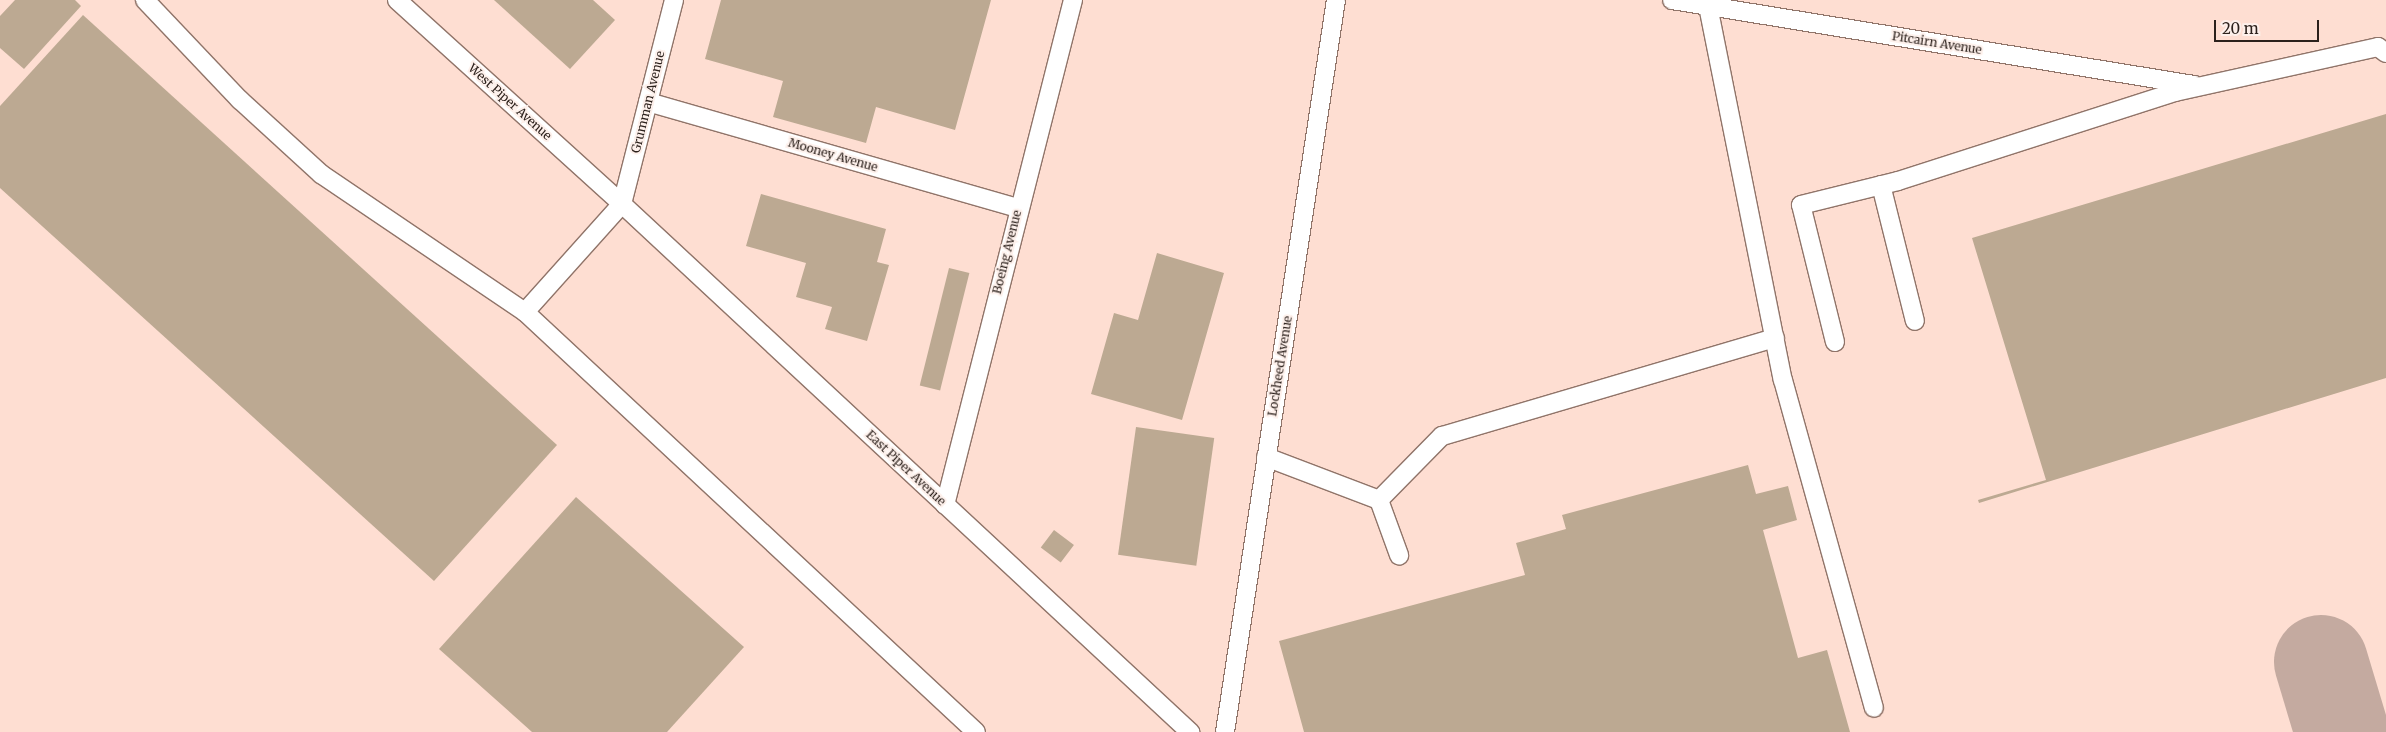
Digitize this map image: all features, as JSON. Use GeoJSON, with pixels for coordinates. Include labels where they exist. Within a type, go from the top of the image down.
{"type":"FeatureCollection","features":[{"type":"Feature","properties":{"kind":"lane"},"geometry":{"type":"LineString","coordinates":[[145,0],[240,100],[321,174],[525,312],[976,732]]}},
{"type":"Feature","properties":{"kind":"lane","name":"West Piper Avenue"},"geometry":{"type":"LineString","coordinates":[[397,0],[622,204]]}},
{"type":"Feature","properties":{"kind":"lane","name":"Grumman Avenue"},"geometry":{"type":"LineString","coordinates":[[622,204],[674,0]]}},
{"type":"Feature","properties":{"kind":"lane","name":"Boeing Avenue"},"geometry":{"type":"LineString","coordinates":[[945,505],[1018,208],[1073,0]]}},
{"type":"Feature","properties":{"kind":"lane","name":"Lockheed Avenue"},"geometry":{"type":"LineString","coordinates":[[1224,732],[1336,0]]}},
{"type":"Feature","properties":{"kind":"lane","name":"Pitcairn Avenue"},"geometry":{"type":"LineString","coordinates":[[1672,0],[2202,86]]}},
{"type":"Feature","properties":{"kind":"lane"},"geometry":{"type":"LineString","coordinates":[[1708,6],[1783,380],[1874,708]]}},
{"type":"Feature","properties":{"kind":"lane"},"geometry":{"type":"LineString","coordinates":[[1834,342],[1801,205],[1881,185],[2202,86],[2378,47],[2386,53]]}},
{"type":"Feature","properties":{"kind":"lane","name":"Mooney Avenue"},"geometry":{"type":"LineString","coordinates":[[648,102],[1018,208]]}},
{"type":"Feature","properties":{"kind":"lane"},"geometry":{"type":"LineString","coordinates":[[1881,185],[1915,322]]}},
{"type":"Feature","properties":{"kind":"lane"},"geometry":{"type":"LineString","coordinates":[[525,312],[622,204]]}},
{"type":"Feature","properties":{"kind":"lane","name":"East Piper Avenue"},"geometry":{"type":"LineString","coordinates":[[622,204],[1190,732]]}},
{"type":"Feature","properties":{"kind":"lane"},"geometry":{"type":"LineString","coordinates":[[1379,500],[1442,436],[1775,338]]}},
{"type":"Feature","properties":{"kind":"lane"},"geometry":{"type":"LineString","coordinates":[[1266,457],[1379,500],[1399,555]]}},
{"type":"Feature","properties":{"kind":"building"},"geometry":{"type":"Polygon","coordinates":[[[15,0],[75,0],[81,6],[24,69],[0,48],[0,16],[15,0]]]}},
{"type":"Feature","properties":{"kind":"building"},"geometry":{"type":"Polygon","coordinates":[[[494,0],[593,0],[615,20],[570,69],[494,0]]]}},
{"type":"Feature","properties":{"kind":"building"},"geometry":{"type":"Polygon","coordinates":[[[721,0],[991,0],[955,130],[876,107],[866,143],[773,117],[783,81],[705,59],[721,0]]]}},
{"type":"Feature","properties":{"kind":"building"},"geometry":{"type":"Polygon","coordinates":[[[83,15],[557,445],[434,581],[0,188],[0,106],[83,15]]]}},
{"type":"Feature","properties":{"kind":"building"},"geometry":{"type":"Polygon","coordinates":[[[2386,114],[2386,378],[1979,503],[1978,500],[2046,480],[1972,238],[2386,114]]]}},
{"type":"Feature","properties":{"kind":"building"},"geometry":{"type":"Polygon","coordinates":[[[761,194],[886,229],[877,262],[889,265],[867,341],[825,329],[832,307],[796,297],[806,263],[746,246],[761,194]]]}},
{"type":"Feature","properties":{"kind":"building"},"geometry":{"type":"Polygon","coordinates":[[[1157,253],[1224,273],[1182,420],[1091,394],[1114,313],[1138,320],[1157,253]]]}},
{"type":"Feature","properties":{"kind":"building"},"geometry":{"type":"Polygon","coordinates":[[[949,268],[969,273],[940,390],[920,385],[949,268]]]}},
{"type":"Feature","properties":{"kind":"building"},"geometry":{"type":"Polygon","coordinates":[[[1136,427],[1214,438],[1196,566],[1118,555],[1136,427]]]}},
{"type":"Feature","properties":{"kind":"building"},"geometry":{"type":"Polygon","coordinates":[[[1748,465],[1756,494],[1788,486],[1797,520],[1763,530],[1798,658],[1827,650],[1850,732],[1304,732],[1279,641],[1525,575],[1516,543],[1566,529],[1562,515],[1748,465]]]}},
{"type":"Feature","properties":{"kind":"building"},"geometry":{"type":"Polygon","coordinates":[[[576,497],[744,647],[667,732],[532,732],[439,649],[576,497]]]}},
{"type":"Feature","properties":{"kind":"building"},"geometry":{"type":"Polygon","coordinates":[[[1054,530],[1074,545],[1061,563],[1041,548],[1054,530]]]}},
{"type":"Feature","properties":{"kind":"taxiway"},"geometry":{"type":"LineString","coordinates":[[2321,662],[2342,732]]}}]}
